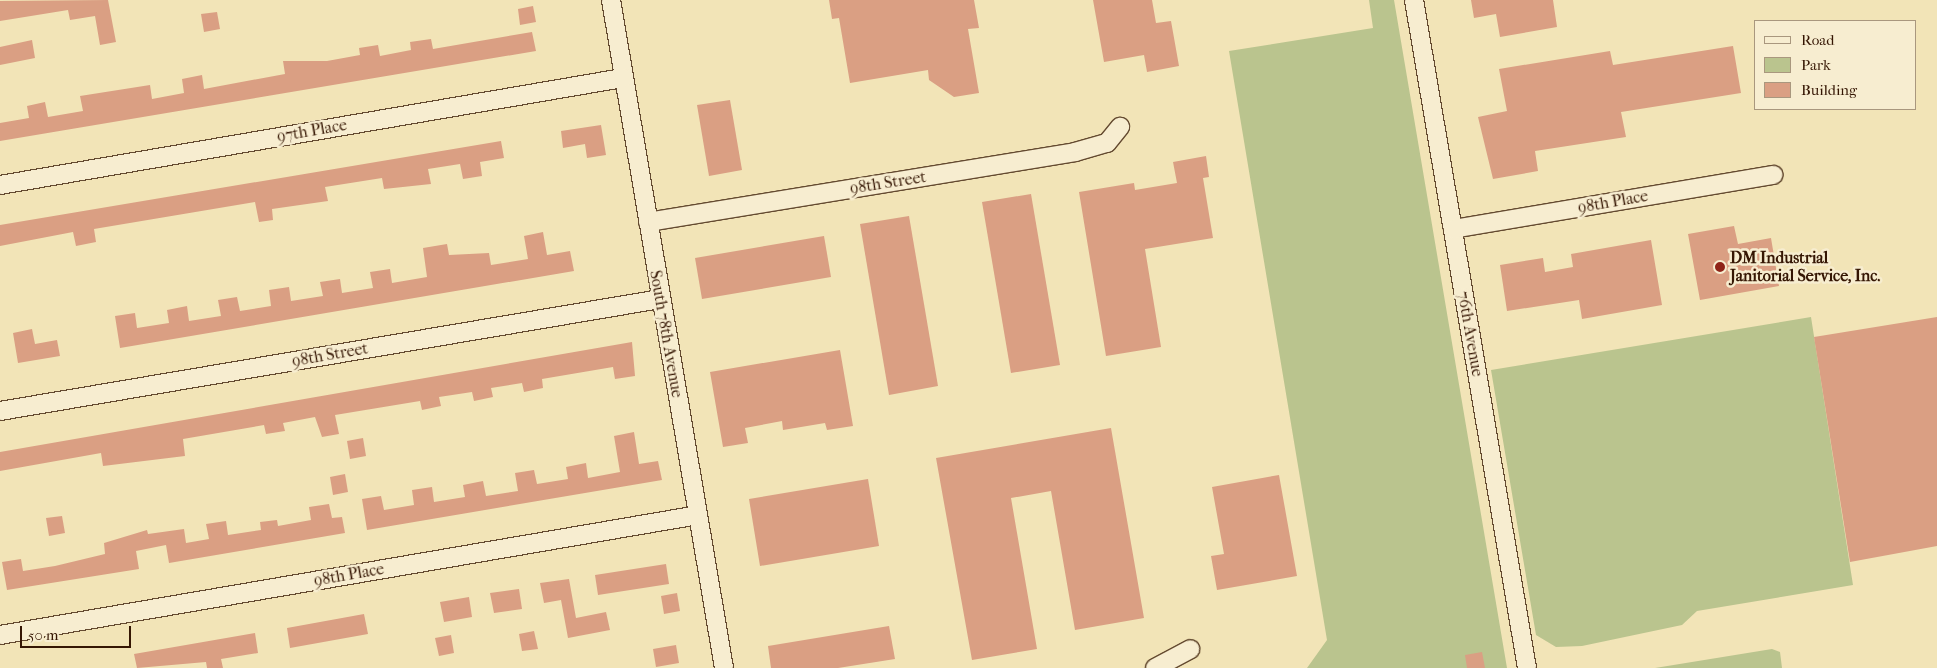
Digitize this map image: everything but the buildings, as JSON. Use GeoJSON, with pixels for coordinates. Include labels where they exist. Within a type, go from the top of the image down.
{"type":"FeatureCollection","features":[{"type":"Feature","properties":{"kind":"street","name":"South 78th Avenue"},"geometry":{"type":"LineString","coordinates":[[611,0],[660,299],[724,668]]}},
{"type":"Feature","properties":{"kind":"street","name":"76th Avenue"},"geometry":{"type":"LineString","coordinates":[[1414,0],[1527,668]]}},
{"type":"Feature","properties":{"kind":"street","name":"97th Place"},"geometry":{"type":"LineString","coordinates":[[0,184],[623,78]]}},
{"type":"Feature","properties":{"kind":"street","name":"98th Street"},"geometry":{"type":"LineString","coordinates":[[648,222],[1075,152],[1107,143],[1120,127]]}},
{"type":"Feature","properties":{"kind":"street","name":"98th Place"},"geometry":{"type":"LineString","coordinates":[[1453,229],[1773,175]]}},
{"type":"Feature","properties":{"kind":"street","name":"98th Street"},"geometry":{"type":"LineString","coordinates":[[0,411],[660,299]]}},
{"type":"Feature","properties":{"kind":"street","name":"98th Place"},"geometry":{"type":"LineString","coordinates":[[0,635],[698,515]]}},
{"type":"Feature","properties":{"kind":"street"},"geometry":{"type":"LineString","coordinates":[[1155,668],[1190,649]]}},
{"type":"Feature","properties":{"kind":"green space"},"geometry":{"type":"Polygon","coordinates":[[[1369,0],[1394,0],[1507,668],[1307,668],[1327,640],[1229,51],[1373,28],[1369,0]]]}},
{"type":"Feature","properties":{"kind":"green space"},"geometry":{"type":"Polygon","coordinates":[[[1811,317],[1853,585],[1697,611],[1682,625],[1582,646],[1556,647],[1536,635],[1491,370],[1811,317]]]}},
{"type":"Feature","properties":{"kind":"green space"},"geometry":{"type":"Polygon","coordinates":[[[1772,649],[1780,652],[1782,668],[1655,668],[1772,649]]]}},
{"type":"Feature","properties":{"kind":"place","name":"DM Industrial Janitorial Service, Inc."},"geometry":{"type":"Point","coordinates":[1720,267]}}]}
